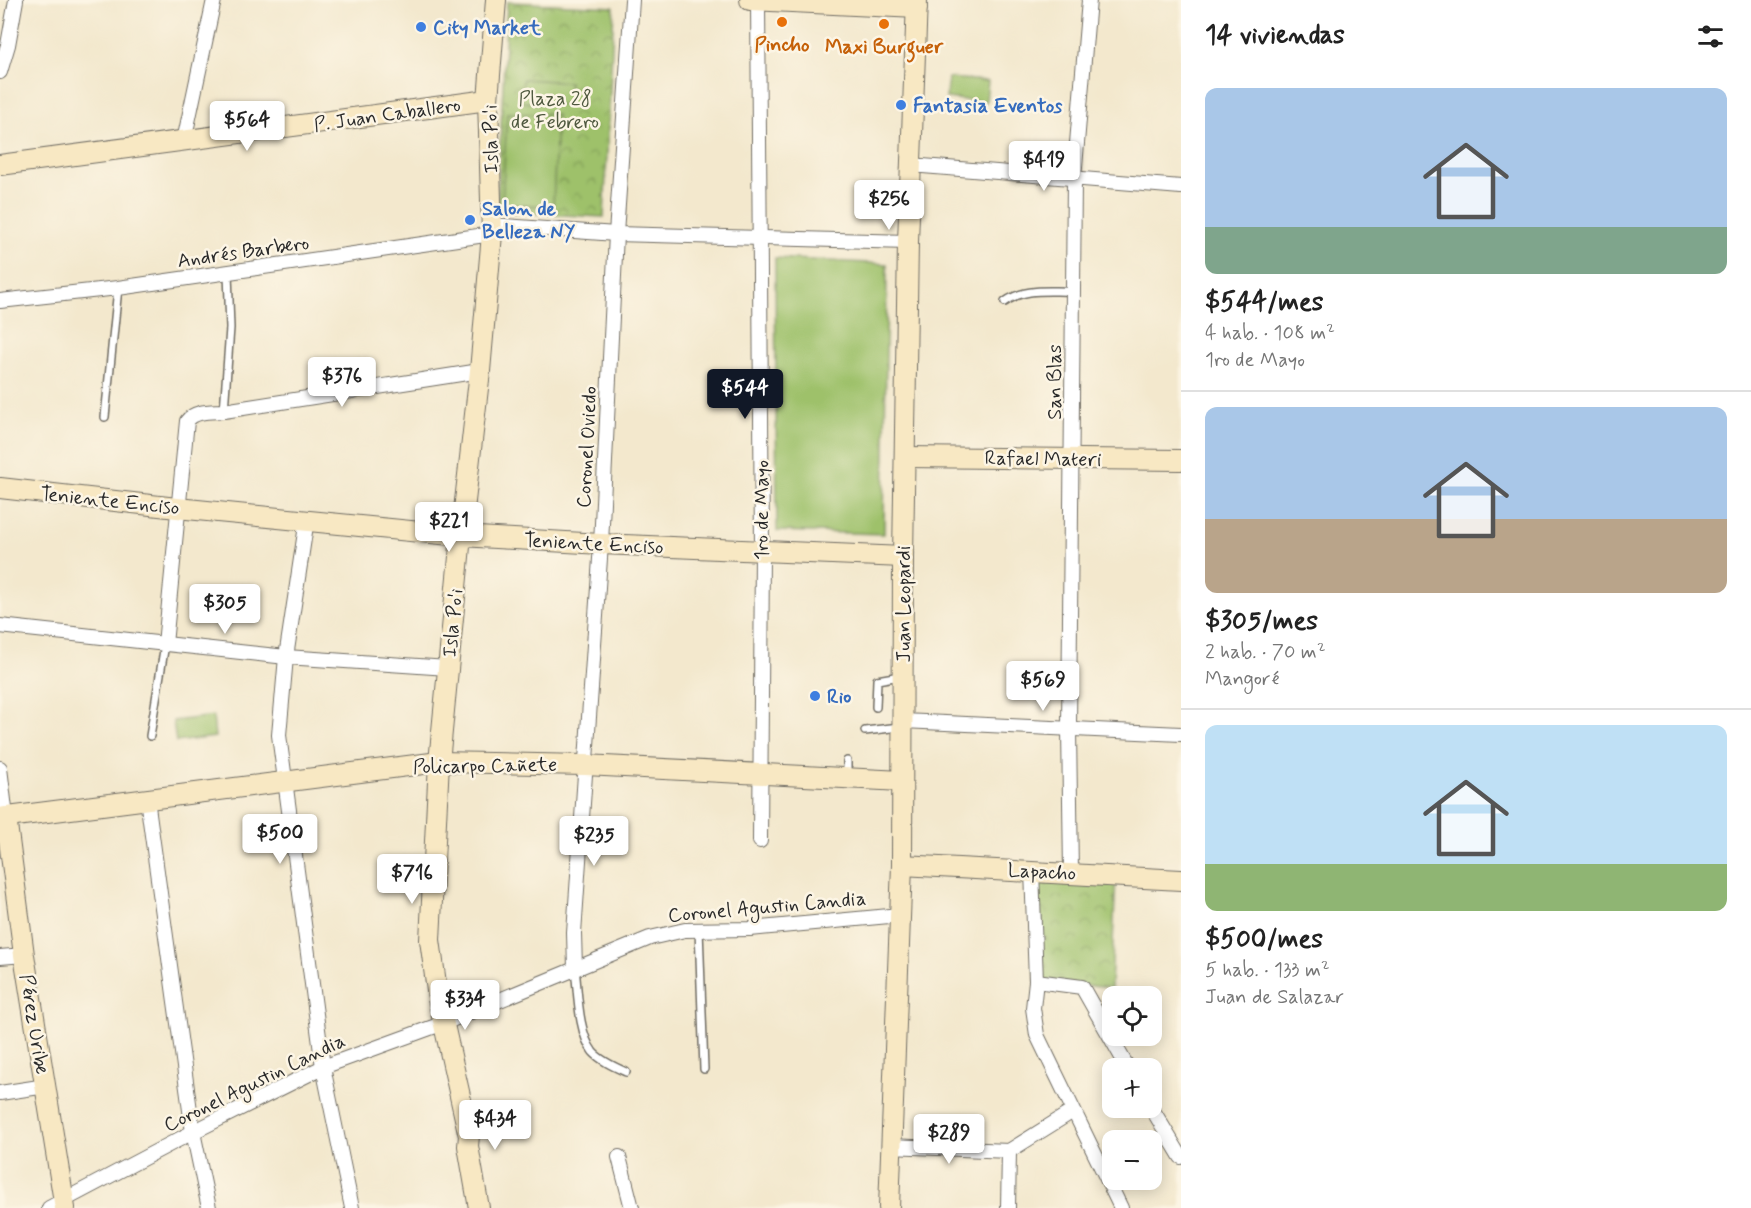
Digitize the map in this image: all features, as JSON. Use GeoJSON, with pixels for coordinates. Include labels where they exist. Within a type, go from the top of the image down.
{"type":"FeatureCollection","features":[{"type":"Feature","properties":{"kind":"street"},"geometry":{"type":"LineString","coordinates":[[0,72],[8,45],[16,0]]}},
{"type":"Feature","properties":{"kind":"street"},"geometry":{"type":"LineString","coordinates":[[184,141],[214,0]]}},
{"type":"Feature","properties":{"kind":"street","name":"Isla Po'i"},"geometry":{"type":"LineString","coordinates":[[479,1208],[468,1146],[469,1136],[438,998],[430,940],[439,762],[480,371],[492,229],[488,100],[496,0]]}},
{"type":"Feature","properties":{"kind":"street","name":"Coronel Oviedo"},"geometry":{"type":"LineString","coordinates":[[575,968],[574,933],[601,544],[616,234],[632,0]]}},
{"type":"Feature","properties":{"kind":"street"},"geometry":{"type":"LineString","coordinates":[[750,0],[917,4]]}},
{"type":"Feature","properties":{"kind":"street","name":"1ro de Mayo"},"geometry":{"type":"LineString","coordinates":[[758,0],[762,550],[760,841]]}},
{"type":"Feature","properties":{"kind":"street","name":"San Blas"},"geometry":{"type":"LineString","coordinates":[[1071,873],[1069,729],[1074,179],[1089,0]]}},
{"type":"Feature","properties":{"kind":"street","name":"Juan Leopardi"},"geometry":{"type":"LineString","coordinates":[[888,1208],[902,865],[903,557],[908,242],[917,4]]}},
{"type":"Feature","properties":{"kind":"street","name":"P. Juan Caballero"},"geometry":{"type":"LineString","coordinates":[[0,165],[488,100]]}},
{"type":"Feature","properties":{"kind":"street"},"geometry":{"type":"LineString","coordinates":[[910,165],[1181,187]]}},
{"type":"Feature","properties":{"kind":"street","name":"Andrés Barbero"},"geometry":{"type":"LineString","coordinates":[[0,301],[228,273],[492,229],[759,240],[908,242]]}},
{"type":"Feature","properties":{"kind":"street"},"geometry":{"type":"LineString","coordinates":[[165,644],[177,508],[187,421],[191,416],[480,371]]}},
{"type":"Feature","properties":{"kind":"street","name":"Rafael Materi"},"geometry":{"type":"LineString","coordinates":[[905,457],[1181,460]]}},
{"type":"Feature","properties":{"kind":"street","name":"Teniente Enciso"},"geometry":{"type":"LineString","coordinates":[[0,488],[461,536],[903,557]]}},
{"type":"Feature","properties":{"kind":"street"},"geometry":{"type":"LineString","coordinates":[[307,519],[286,657],[279,735],[323,1067],[352,1208]]}},
{"type":"Feature","properties":{"kind":"street"},"geometry":{"type":"LineString","coordinates":[[0,626],[286,657],[448,668]]}},
{"type":"Feature","properties":{"kind":"street"},"geometry":{"type":"LineString","coordinates":[[903,724],[1181,734]]}},
{"type":"Feature","properties":{"kind":"street","name":"Policarpo Cañete"},"geometry":{"type":"LineString","coordinates":[[3,818],[439,762],[585,765],[761,773],[847,769],[902,781]]}},
{"type":"Feature","properties":{"kind":"street","name":"Pérez Uribe"},"geometry":{"type":"LineString","coordinates":[[0,768],[3,818],[46,1086],[59,1206]]}},
{"type":"Feature","properties":{"kind":"street"},"geometry":{"type":"LineString","coordinates":[[147,799],[193,1132],[209,1208]]}},
{"type":"Feature","properties":{"kind":"street","name":"Lapacho"},"geometry":{"type":"LineString","coordinates":[[902,865],[1032,870],[1181,880]]}},
{"type":"Feature","properties":{"kind":"street"},"geometry":{"type":"LineString","coordinates":[[1032,870],[1036,981],[1033,1008],[1037,1035],[1121,1208]]}},
{"type":"Feature","properties":{"kind":"street","name":"Coronel Agustin Candia"},"geometry":{"type":"LineString","coordinates":[[59,1206],[193,1132],[323,1067],[444,1023],[650,938],[685,930],[750,929],[900,915]]}},
{"type":"Feature","properties":{"kind":"street"},"geometry":{"type":"LineString","coordinates":[[0,957],[24,955]]}},
{"type":"Feature","properties":{"kind":"street"},"geometry":{"type":"LineString","coordinates":[[1036,981],[1082,987],[1122,1058]]}},
{"type":"Feature","properties":{"kind":"street"},"geometry":{"type":"LineString","coordinates":[[0,1093],[46,1086]]}},
{"type":"Feature","properties":{"kind":"street"},"geometry":{"type":"LineString","coordinates":[[890,1146],[1009,1151],[1073,1112]]}},
{"type":"Feature","properties":{"kind":"street"},"geometry":{"type":"LineString","coordinates":[[1159,1118],[1174,1138],[1181,1157]]}},
{"type":"Feature","properties":{"kind":"street","name":"Isla Po'i"},"geometry":{"type":"LineString","coordinates":[[469,1136],[474,1144],[492,1208]]}},
{"type":"Feature","properties":{"kind":"street"},"geometry":{"type":"LineString","coordinates":[[1008,1208],[1009,1151]]}},
{"type":"Feature","properties":{"kind":"street"},"geometry":{"type":"LineString","coordinates":[[619,1157],[632,1208]]}},
{"type":"Feature","properties":{"kind":"lane"},"geometry":{"type":"LineString","coordinates":[[224,411],[230,328],[228,273]]}},
{"type":"Feature","properties":{"kind":"lane"},"geometry":{"type":"LineString","coordinates":[[105,417],[118,288]]}},
{"type":"Feature","properties":{"kind":"lane"},"geometry":{"type":"LineString","coordinates":[[1005,302],[1016,295],[1030,292],[1073,291]]}},
{"type":"Feature","properties":{"kind":"lane"},"geometry":{"type":"LineString","coordinates":[[150,736],[165,644]]}},
{"type":"Feature","properties":{"kind":"lane"},"geometry":{"type":"LineString","coordinates":[[876,707],[877,680],[903,676]]}},
{"type":"Feature","properties":{"kind":"lane"},"geometry":{"type":"LineString","coordinates":[[865,731],[903,724]]}},
{"type":"Feature","properties":{"kind":"lane"},"geometry":{"type":"LineString","coordinates":[[699,929],[704,1069]]}},
{"type":"Feature","properties":{"kind":"lane"},"geometry":{"type":"LineString","coordinates":[[575,968],[580,1016],[586,1038],[594,1052],[610,1065],[626,1072]]}},
{"type":"Feature","properties":{"kind":"green space","name":"Plaza 28 de Febrero"},"geometry":{"type":"Polygon","coordinates":[[[507,2],[614,7],[604,217],[497,212],[507,2]]]}},
{"type":"Feature","properties":{"kind":"green space"},"geometry":{"type":"Polygon","coordinates":[[[948,78],[988,81],[986,102],[946,98],[948,78]]]}},
{"type":"Feature","properties":{"kind":"green space"},"geometry":{"type":"Polygon","coordinates":[[[523,79],[569,82],[568,105],[521,102],[523,79]]]}},
{"type":"Feature","properties":{"kind":"green space"},"geometry":{"type":"Polygon","coordinates":[[[507,113],[557,115],[553,206],[502,204],[507,113]]]}},
{"type":"Feature","properties":{"kind":"green space"},"geometry":{"type":"Polygon","coordinates":[[[775,258],[887,264],[884,534],[777,531],[775,258]]]}},
{"type":"Feature","properties":{"kind":"green space"},"geometry":{"type":"Polygon","coordinates":[[[213,716],[215,737],[176,742],[173,721],[213,716]]]}},
{"type":"Feature","properties":{"kind":"green space"},"geometry":{"type":"Polygon","coordinates":[[[1032,870],[1116,876],[1111,986],[1036,981],[1032,870]]]}},
{"type":"Feature","properties":{"kind":"place","name":"Pincho"},"geometry":{"type":"Point","coordinates":[782,22]}},
{"type":"Feature","properties":{"kind":"place","name":"Maxi Burguer"},"geometry":{"type":"Point","coordinates":[884,24]}},
{"type":"Feature","properties":{"kind":"place","name":"City Market"},"geometry":{"type":"Point","coordinates":[421,27]}},
{"type":"Feature","properties":{"kind":"place","name":"Fantasia Eventos"},"geometry":{"type":"Point","coordinates":[901,105]}},
{"type":"Feature","properties":{"kind":"place","name":"Salon de Belleza NY"},"geometry":{"type":"Point","coordinates":[470,220]}},
{"type":"Feature","properties":{"kind":"place","name":"Rio"},"geometry":{"type":"Point","coordinates":[815,696]}}]}
